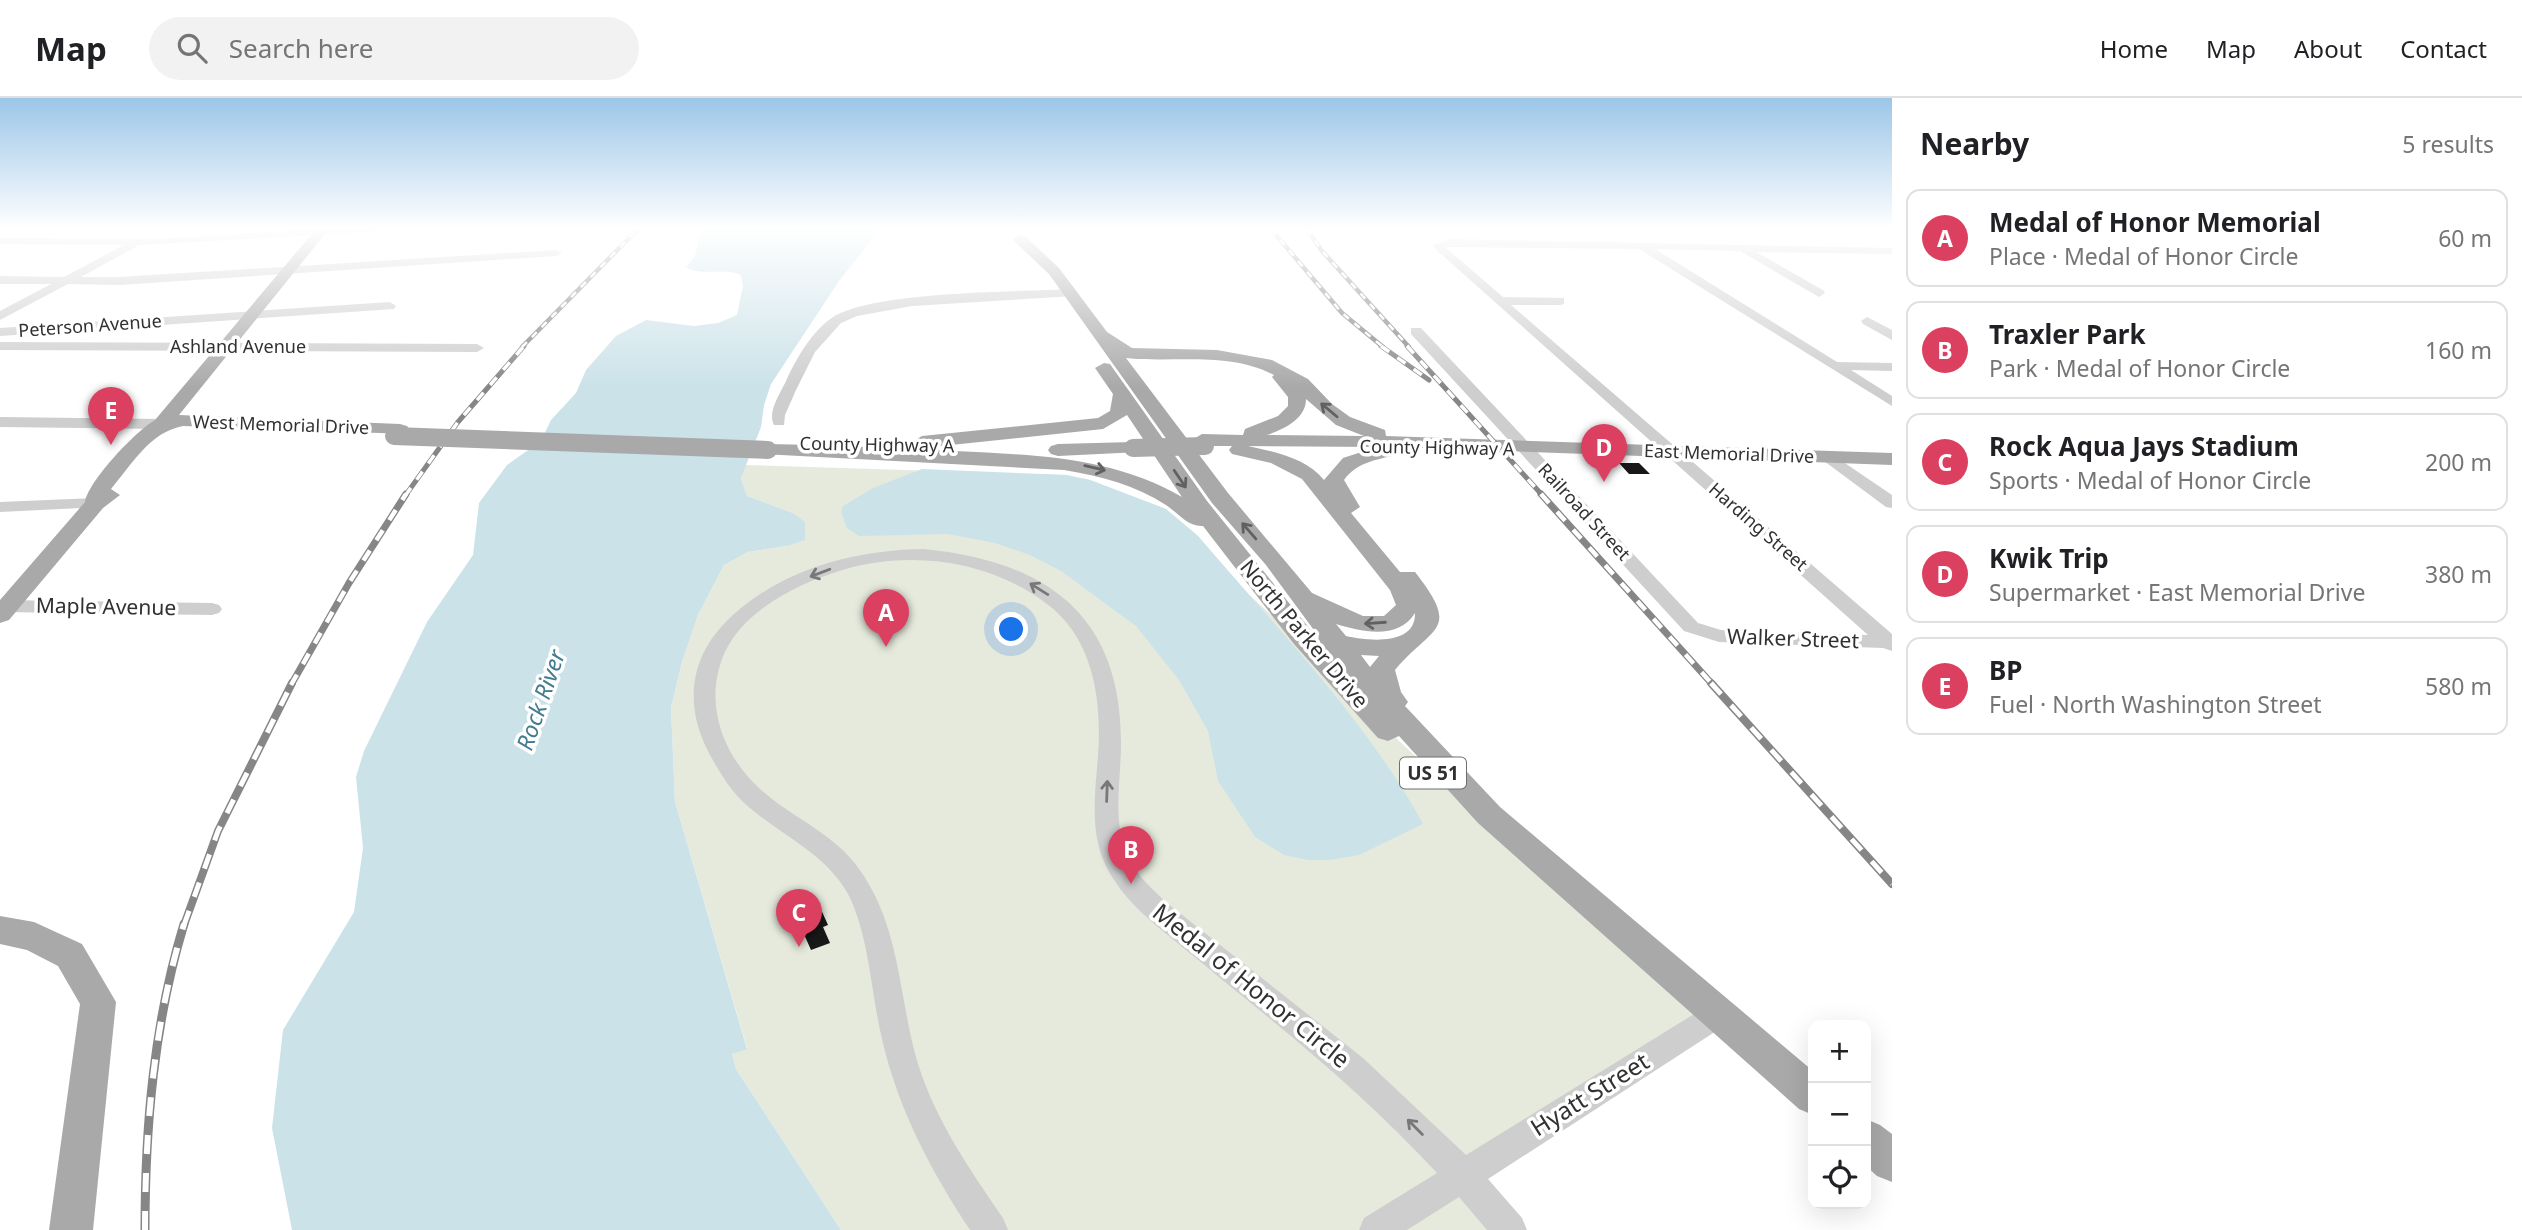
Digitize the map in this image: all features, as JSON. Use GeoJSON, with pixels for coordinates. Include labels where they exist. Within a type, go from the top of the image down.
{"type":"FeatureCollection","features":[{"type":"Feature","properties":{"kind":"main road"},"geometry":{"type":"LineString","coordinates":[[95,503],[97,492],[150,431],[162,424],[278,282]]}},
{"type":"Feature","properties":{"kind":"main road","name":"North Parker Drive"},"geometry":{"type":"LineString","coordinates":[[1054,282],[1115,369],[1164,419],[1220,498],[1274,560],[1366,680],[1489,815],[1808,1092]]}},
{"type":"Feature","properties":{"kind":"main road","name":"North Parker Drive"},"geometry":{"type":"LineString","coordinates":[[1063,294],[1096,328],[1115,369],[1122,393],[1199,506],[1279,607],[1377,720],[1431,771],[1660,965]]}},
{"type":"Feature","properties":{"kind":"main road"},"geometry":{"type":"LineString","coordinates":[[1096,328],[1128,353],[1231,356],[1266,364],[1291,375],[1333,414],[1352,425],[1428,445]]}},
{"type":"Feature","properties":{"kind":"main road"},"geometry":{"type":"LineString","coordinates":[[1115,369],[1196,355]]}},
{"type":"Feature","properties":{"kind":"main road"},"geometry":{"type":"LineString","coordinates":[[1164,419],[1149,389],[1153,375],[1172,364],[1195,359],[1236,362],[1279,376],[1297,395],[1295,412],[1283,422],[1252,433],[1204,443]]}},
{"type":"Feature","properties":{"kind":"main road"},"geometry":{"type":"LineString","coordinates":[[850,449],[1103,424],[1119,414],[1122,393]]}},
{"type":"Feature","properties":{"kind":"main road","name":"West Memorial Drive"},"geometry":{"type":"LineString","coordinates":[[162,424],[183,420],[397,433]]}},
{"type":"Feature","properties":{"kind":"main road"},"geometry":{"type":"LineString","coordinates":[[3,609],[95,503],[114,491],[136,467],[164,432],[162,424]]}},
{"type":"Feature","properties":{"kind":"main road","name":"West Memorial Drive"},"geometry":{"type":"LineString","coordinates":[[162,424],[177,428],[397,433]]}},
{"type":"Feature","properties":{"kind":"main road"},"geometry":{"type":"LineString","coordinates":[[136,467],[174,437],[213,429]]}},
{"type":"Feature","properties":{"kind":"main road","name":"County Highway A"},"geometry":{"type":"LineString","coordinates":[[397,433],[850,449],[1204,443],[1428,445],[1515,451],[1524,448]]}},
{"type":"Feature","properties":{"kind":"main road"},"geometry":{"type":"LineString","coordinates":[[1204,443],[1278,459],[1309,475],[1402,589],[1407,598],[1406,611],[1396,619],[1377,624],[1341,619],[1318,606],[1274,560]]}},
{"type":"Feature","properties":{"kind":"main road"},"geometry":{"type":"LineString","coordinates":[[1419,738],[1388,694],[1382,670],[1388,661],[1429,623],[1429,613],[1424,600],[1339,493],[1334,480],[1339,470],[1350,461],[1367,455],[1428,445]]}},
{"type":"Feature","properties":{"kind":"main road","name":"East Memorial Drive"},"geometry":{"type":"LineString","coordinates":[[1524,448],[1892,460]]}},
{"type":"Feature","properties":{"kind":"main road"},"geometry":{"type":"LineString","coordinates":[[850,449],[1045,461],[1109,471],[1147,484],[1181,504],[1235,551]]}},
{"type":"Feature","properties":{"kind":"main road"},"geometry":{"type":"LineString","coordinates":[[1279,607],[1308,631],[1336,643],[1374,649],[1393,648],[1409,643]]}},
{"type":"Feature","properties":{"kind":"main road"},"geometry":{"type":"LineString","coordinates":[[0,930],[34,937],[70,955],[98,1002],[71,1230]]}},
{"type":"Feature","properties":{"kind":"main road"},"geometry":{"type":"LineString","coordinates":[[1871,1143],[1892,1161]]}},
{"type":"Feature","properties":{"kind":"street"},"geometry":{"type":"LineString","coordinates":[[0,316],[63,282]]}},
{"type":"Feature","properties":{"kind":"street","name":"Harding Street"},"geometry":{"type":"LineString","coordinates":[[1478,282],[1891,643]]}},
{"type":"Feature","properties":{"kind":"street"},"geometry":{"type":"LineString","coordinates":[[1699,282],[1892,402]]}},
{"type":"Feature","properties":{"kind":"street"},"geometry":{"type":"LineString","coordinates":[[1800,282],[1819,293]]}},
{"type":"Feature","properties":{"kind":"street"},"geometry":{"type":"LineString","coordinates":[[779,422],[778,415],[796,373],[816,342],[838,319],[852,313],[891,305],[1063,294]]}},
{"type":"Feature","properties":{"kind":"street"},"geometry":{"type":"LineString","coordinates":[[1500,301],[1560,301]]}},
{"type":"Feature","properties":{"kind":"street","name":"Peterson Avenue"},"geometry":{"type":"LineString","coordinates":[[0,332],[390,306]]}},
{"type":"Feature","properties":{"kind":"street"},"geometry":{"type":"LineString","coordinates":[[1867,321],[1892,336]]}},
{"type":"Feature","properties":{"kind":"street","name":"Railroad Street"},"geometry":{"type":"LineString","coordinates":[[1416,331],[1696,630]]}},
{"type":"Feature","properties":{"kind":"street","name":"Ashland Avenue"},"geometry":{"type":"LineString","coordinates":[[0,346],[477,348]]}},
{"type":"Feature","properties":{"kind":"street"},"geometry":{"type":"LineString","coordinates":[[1834,366],[1892,368]]}},
{"type":"Feature","properties":{"kind":"street","name":"West Memorial Drive"},"geometry":{"type":"LineString","coordinates":[[0,422],[162,424]]}},
{"type":"Feature","properties":{"kind":"street"},"geometry":{"type":"LineString","coordinates":[[1830,457],[1892,503]]}},
{"type":"Feature","properties":{"kind":"street"},"geometry":{"type":"LineString","coordinates":[[0,508],[95,503]]}},
{"type":"Feature","properties":{"kind":"street","name":"Medal of Honor Circle"},"geometry":{"type":"LineString","coordinates":[[991,1230],[949,1171],[908,1084],[895,1034],[875,928],[857,886],[838,859],[752,796],[741,784],[711,740],[704,716],[703,697],[708,670],[717,647],[728,632],[765,599],[840,565],[903,556],[969,559],[1011,574],[1060,603],[1073,616],[1094,647],[1104,676],[1110,743],[1107,833],[1118,863],[1126,875],[1157,910],[1353,1070],[1463,1175],[1510,1230]]}},
{"type":"Feature","properties":{"kind":"street","name":"Maple Avenue"},"geometry":{"type":"LineString","coordinates":[[3,609],[212,609]]}},
{"type":"Feature","properties":{"kind":"street","name":"Walker Street"},"geometry":{"type":"LineString","coordinates":[[1696,630],[1719,636],[1891,643]]}},
{"type":"Feature","properties":{"kind":"street","name":"Hyatt Street"},"geometry":{"type":"LineString","coordinates":[[1463,1175],[1717,1015]]}},
{"type":"Feature","properties":{"kind":"street"},"geometry":{"type":"LineString","coordinates":[[1376,1230],[1463,1175]]}},
{"type":"Feature","properties":{"kind":"shaded area"},"geometry":{"type":"Polygon","coordinates":[[[744,465],[1066,475],[1090,480],[1166,509],[1198,536],[1242,588],[1333,672],[1377,720],[1431,771],[1717,1015],[1463,1175],[1510,1230],[841,1230],[736,1069],[732,1054],[747,1048],[675,802],[671,708],[682,662],[698,615],[724,565],[748,552],[787,546],[793,513],[747,496],[741,478],[744,465]]]}},
{"type":"Feature","properties":{"kind":"water","name":"Rock River"},"geometry":{"type":"Polygon","coordinates":[[[742,282],[838,282],[771,384],[761,427],[741,478],[747,496],[793,513],[805,522],[805,540],[787,546],[748,552],[724,565],[698,615],[682,662],[671,708],[675,802],[747,1049],[732,1054],[736,1069],[841,1230],[292,1230],[272,1128],[283,1030],[354,912],[363,848],[356,777],[364,751],[427,622],[473,555],[479,503],[507,465],[541,441],[551,420],[576,393],[586,370],[616,336],[646,320],[694,326],[718,323],[737,315],[742,282]]]}},
{"type":"Feature","properties":{"kind":"water"},"geometry":{"type":"Polygon","coordinates":[[[922,469],[1066,475],[1090,480],[1166,509],[1198,536],[1318,675],[1375,748],[1423,824],[1359,855],[1329,860],[1308,860],[1284,855],[1255,837],[1218,781],[1208,731],[1179,680],[1136,626],[1061,571],[1030,555],[995,543],[948,534],[859,536],[847,528],[841,512],[843,506],[873,488],[922,469]]]}},
{"type":"Feature","properties":{"kind":"building"},"geometry":{"type":"Polygon","coordinates":[[[1619,463],[1639,463],[1650,474],[1629,474],[1619,463]]]}},
{"type":"Feature","properties":{"kind":"building"},"geometry":{"type":"Polygon","coordinates":[[[806,893],[812,908],[819,905],[828,925],[823,927],[830,943],[811,950],[803,932],[799,933],[788,900],[806,893]]]}},
{"type":"Feature","properties":{"kind":"railway"},"geometry":{"type":"LineString","coordinates":[[522,347],[586,282]]}},
{"type":"Feature","properties":{"kind":"railway"},"geometry":{"type":"LineString","coordinates":[[1316,282],[1342,313],[1383,347]]}},
{"type":"Feature","properties":{"kind":"railway"},"geometry":{"type":"LineString","coordinates":[[1350,282],[1409,347]]}},
{"type":"Feature","properties":{"kind":"railway"},"geometry":{"type":"LineString","coordinates":[[405,496],[458,422],[524,346]]}},
{"type":"Feature","properties":{"kind":"railway"},"geometry":{"type":"LineString","coordinates":[[1381,346],[1429,380]]}},
{"type":"Feature","properties":{"kind":"railway"},"geometry":{"type":"LineString","coordinates":[[1407,346],[1543,496]]}},
{"type":"Feature","properties":{"kind":"railway"},"geometry":{"type":"LineString","coordinates":[[291,685],[349,583],[406,494]]}},
{"type":"Feature","properties":{"kind":"railway"},"geometry":{"type":"LineString","coordinates":[[1541,494],[1713,685]]}},
{"type":"Feature","properties":{"kind":"railway"},"geometry":{"type":"LineString","coordinates":[[1711,683],[1892,884]]}},
{"type":"Feature","properties":{"kind":"railway"},"geometry":{"type":"LineString","coordinates":[[184,925],[218,831],[291,685]]}},
{"type":"Feature","properties":{"kind":"railway"},"geometry":{"type":"LineString","coordinates":[[145,1230],[153,1075],[165,999],[184,924]]}},
{"type":"Feature","properties":{"kind":"place","name":"BP"},"geometry":{"type":"Point","coordinates":[111,445]}},
{"type":"Feature","properties":{"kind":"place","name":"Kwik Trip"},"geometry":{"type":"Point","coordinates":[1604,482]}},
{"type":"Feature","properties":{"kind":"place","name":"Medal of Honor Memorial"},"geometry":{"type":"Point","coordinates":[886,647]}},
{"type":"Feature","properties":{"kind":"place","name":"Traxler Park"},"geometry":{"type":"Point","coordinates":[1131,884]}},
{"type":"Feature","properties":{"kind":"place","name":"Rock Aqua Jays Stadium"},"geometry":{"type":"Point","coordinates":[799,947]}}]}
